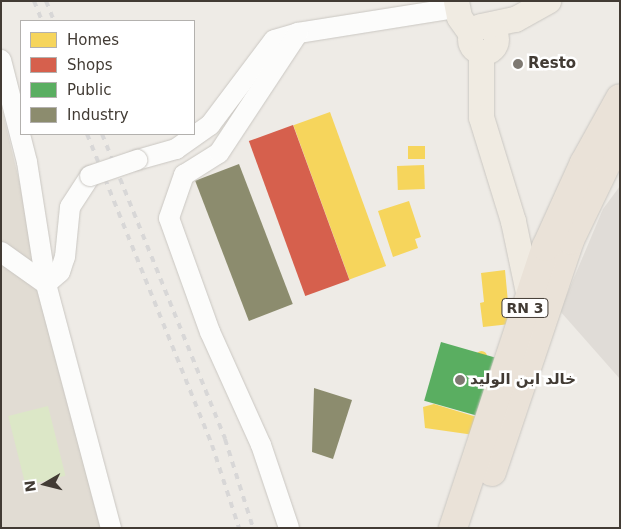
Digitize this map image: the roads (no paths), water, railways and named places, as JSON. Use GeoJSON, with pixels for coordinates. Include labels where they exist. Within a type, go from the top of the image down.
{"type":"FeatureCollection","features":[{"type":"Feature","properties":{"kind":"highway","name":"RN 3"},"geometry":{"type":"LineString","coordinates":[[453,528],[546,247],[584,163],[620,98]]}},
{"type":"Feature","properties":{"kind":"highway","name":"RN 3"},"geometry":{"type":"LineString","coordinates":[[472,528],[515,411],[544,312],[570,240],[620,136]]}},
{"type":"Feature","properties":{"kind":"main road"},"geometry":{"type":"LineString","coordinates":[[482,39],[548,1]]}},
{"type":"Feature","properties":{"kind":"main road"},"geometry":{"type":"LineString","coordinates":[[456,5],[460,21],[482,39]]}},
{"type":"Feature","properties":{"kind":"main road"},"geometry":{"type":"LineString","coordinates":[[482,39],[481,117],[513,221],[528,297]]}},
{"type":"Feature","properties":{"kind":"street"},"geometry":{"type":"LineString","coordinates":[[46,284],[60,272],[65,257],[70,207],[90,176],[176,149],[210,125],[274,40],[298,33],[456,5]]}},
{"type":"Feature","properties":{"kind":"street"},"geometry":{"type":"LineString","coordinates":[[290,528],[261,445],[210,332],[168,218],[184,175],[219,153],[298,33]]}},
{"type":"Feature","properties":{"kind":"street"},"geometry":{"type":"LineString","coordinates":[[1,60],[20,135]]}},
{"type":"Feature","properties":{"kind":"street"},"geometry":{"type":"LineString","coordinates":[[20,135],[27,162],[46,284],[111,528]]}},
{"type":"Feature","properties":{"kind":"street"},"geometry":{"type":"LineString","coordinates":[[1,252],[46,284]]}},
{"type":"Feature","properties":{"kind":"railway"},"geometry":{"type":"LineString","coordinates":[[34,1],[42,20]]}},
{"type":"Feature","properties":{"kind":"railway"},"geometry":{"type":"LineString","coordinates":[[46,1],[54,20]]}},
{"type":"Feature","properties":{"kind":"railway"},"geometry":{"type":"LineString","coordinates":[[87,135],[212,445],[239,528]]}},
{"type":"Feature","properties":{"kind":"railway"},"geometry":{"type":"LineString","coordinates":[[102,135],[225,439],[253,528]]}},
{"type":"Feature","properties":{"kind":"place","name":"Resto"},"geometry":{"type":"Point","coordinates":[518,64]}},
{"type":"Feature","properties":{"kind":"place","name":"خالد ابن الوليد"},"geometry":{"type":"Point","coordinates":[460,380]}}]}
